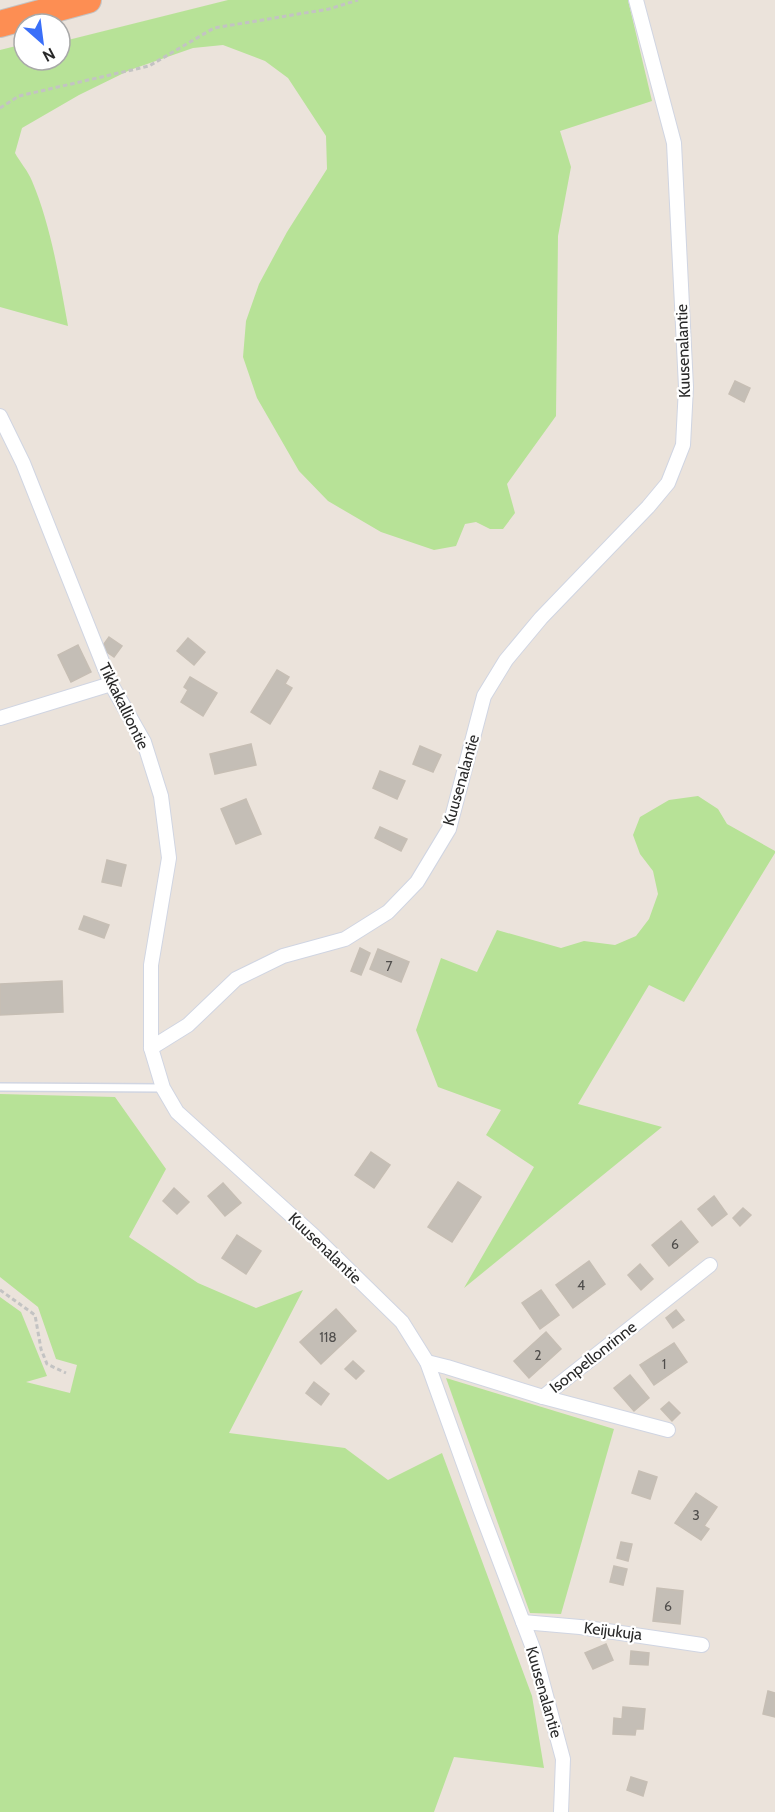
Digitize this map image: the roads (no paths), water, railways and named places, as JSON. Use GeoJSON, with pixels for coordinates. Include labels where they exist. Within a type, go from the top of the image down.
{"type":"FeatureCollection","features":[{"type":"Feature","properties":{"kind":"highway"},"geometry":{"type":"LineString","coordinates":[[0,24],[88,0]]}},
{"type":"Feature","properties":{"kind":"street","name":"Kuusenalantie"},"geometry":{"type":"LineString","coordinates":[[561,1812],[563,1759],[534,1651],[427,1362],[402,1322],[314,1236],[177,1112],[163,1088],[152,1048],[188,1025],[236,979],[283,956],[345,939],[388,912],[417,882],[448,829],[484,696],[506,660],[541,618],[648,507],[668,483],[683,445],[686,387],[674,143],[636,0]]}},
{"type":"Feature","properties":{"kind":"street","name":"Tikkakalliontie"},"geometry":{"type":"LineString","coordinates":[[0,416],[23,463],[111,684],[144,742],[161,796],[169,858],[151,964],[152,1048]]}},
{"type":"Feature","properties":{"kind":"street"},"geometry":{"type":"LineString","coordinates":[[0,718],[111,684]]}},
{"type":"Feature","properties":{"kind":"street","name":"Isonpellonrinne"},"geometry":{"type":"LineString","coordinates":[[427,1362],[543,1397],[710,1265]]}},
{"type":"Feature","properties":{"kind":"street"},"geometry":{"type":"LineString","coordinates":[[543,1397],[668,1430]]}},
{"type":"Feature","properties":{"kind":"street","name":"Keijukuja"},"geometry":{"type":"LineString","coordinates":[[523,1622],[603,1629],[702,1645]]}},
{"type":"Feature","properties":{"kind":"lane"},"geometry":{"type":"LineString","coordinates":[[0,1087],[163,1088]]}}]}
